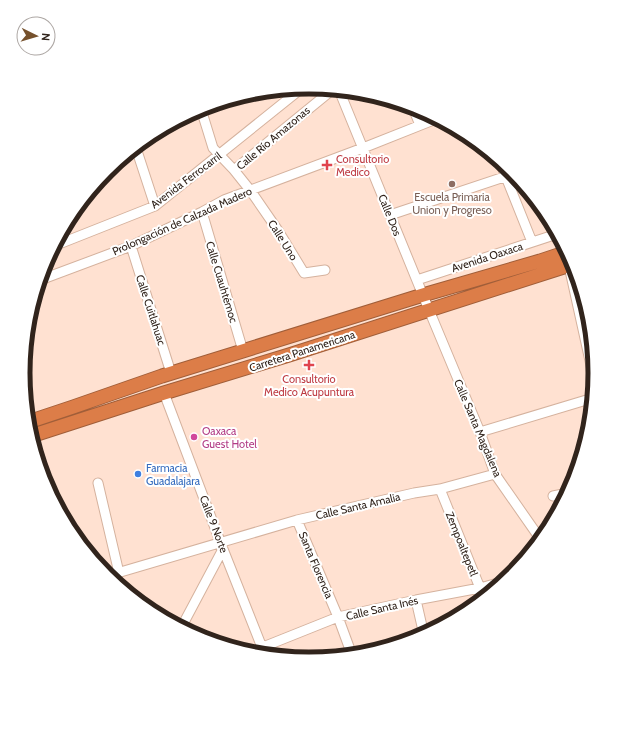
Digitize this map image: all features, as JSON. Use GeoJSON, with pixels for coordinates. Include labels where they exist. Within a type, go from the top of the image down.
{"type":"FeatureCollection","features":[{"type":"Feature","properties":{"kind":"highway","name":"Carretera Panamericana"},"geometry":{"type":"LineString","coordinates":[[34,420],[172,373],[561,254]]}},
{"type":"Feature","properties":{"kind":"highway","name":"Carretera Panamericana"},"geometry":{"type":"LineString","coordinates":[[37,434],[164,392],[289,355],[567,266]]}},
{"type":"Feature","properties":{"kind":"street","name":"Avenida Ferrocarril"},"geometry":{"type":"LineString","coordinates":[[63,243],[155,206],[293,95]]}},
{"type":"Feature","properties":{"kind":"street","name":"Calle Río Amazonas"},"geometry":{"type":"LineString","coordinates":[[250,190],[234,170],[326,95]]}},
{"type":"Feature","properties":{"kind":"street","name":"Calle Dos"},"geometry":{"type":"LineString","coordinates":[[342,97],[423,295]]}},
{"type":"Feature","properties":{"kind":"street"},"geometry":{"type":"LineString","coordinates":[[203,116],[214,148],[234,170]]}},
{"type":"Feature","properties":{"kind":"street"},"geometry":{"type":"LineString","coordinates":[[416,116],[420,125]]}},
{"type":"Feature","properties":{"kind":"street","name":"Prolongación de Calzada Madero"},"geometry":{"type":"LineString","coordinates":[[47,277],[131,246],[224,200],[363,148],[428,121]]}},
{"type":"Feature","properties":{"kind":"street"},"geometry":{"type":"LineString","coordinates":[[134,156],[155,206]]}},
{"type":"Feature","properties":{"kind":"street"},"geometry":{"type":"LineString","coordinates":[[390,215],[506,176]]}},
{"type":"Feature","properties":{"kind":"street"},"geometry":{"type":"LineString","coordinates":[[513,183],[532,242]]}},
{"type":"Feature","properties":{"kind":"street","name":"Calle Uno"},"geometry":{"type":"LineString","coordinates":[[250,190],[304,273],[325,270]]}},
{"type":"Feature","properties":{"kind":"street","name":"Calle Cuauhtémoc"},"geometry":{"type":"LineString","coordinates":[[202,212],[243,351]]}},
{"type":"Feature","properties":{"kind":"street","name":"Avenida Oaxaca"},"geometry":{"type":"LineString","coordinates":[[416,280],[552,236]]}},
{"type":"Feature","properties":{"kind":"street","name":"Calle Cuitlahuac"},"geometry":{"type":"LineString","coordinates":[[131,246],[172,373]]}},
{"type":"Feature","properties":{"kind":"street","name":"Calle Santa Magdalena"},"geometry":{"type":"LineString","coordinates":[[423,295],[480,432],[495,474],[537,534]]}},
{"type":"Feature","properties":{"kind":"street"},"geometry":{"type":"LineString","coordinates":[[579,304],[586,340]]}},
{"type":"Feature","properties":{"kind":"street","name":"Calle 9 Norte"},"geometry":{"type":"LineString","coordinates":[[164,392],[222,546],[263,648]]}},
{"type":"Feature","properties":{"kind":"street"},"geometry":{"type":"LineString","coordinates":[[480,432],[587,400]]}},
{"type":"Feature","properties":{"kind":"street","name":"Calle Santa Amalia"},"geometry":{"type":"LineString","coordinates":[[115,574],[222,546],[297,520],[414,493],[440,489],[495,474]]}},
{"type":"Feature","properties":{"kind":"street"},"geometry":{"type":"LineString","coordinates":[[98,483],[119,573]]}},
{"type":"Feature","properties":{"kind":"street","name":"Zempoaltepetl"},"geometry":{"type":"LineString","coordinates":[[440,489],[481,593]]}},
{"type":"Feature","properties":{"kind":"street"},"geometry":{"type":"LineString","coordinates":[[553,496],[560,495]]}},
{"type":"Feature","properties":{"kind":"street","name":"Santa Florencia"},"geometry":{"type":"LineString","coordinates":[[297,520],[350,649]]}},
{"type":"Feature","properties":{"kind":"street"},"geometry":{"type":"LineString","coordinates":[[184,623],[222,546]]}},
{"type":"Feature","properties":{"kind":"street","name":"Calle Santa Inés"},"geometry":{"type":"LineString","coordinates":[[268,649],[338,618],[491,585]]}},
{"type":"Feature","properties":{"kind":"street"},"geometry":{"type":"LineString","coordinates":[[416,600],[422,628]]}},
{"type":"Feature","properties":{"kind":"place","name":"Consultorio Medico"},"geometry":{"type":"Point","coordinates":[327,165]}},
{"type":"Feature","properties":{"kind":"place","name":"Escuela Primaria Union y Progreso"},"geometry":{"type":"Point","coordinates":[452,184]}},
{"type":"Feature","properties":{"kind":"place","name":"Consultorio Medico Acupuntura"},"geometry":{"type":"Point","coordinates":[309,365]}},
{"type":"Feature","properties":{"kind":"place","name":"Oaxaca Guest Hotel"},"geometry":{"type":"Point","coordinates":[194,437]}},
{"type":"Feature","properties":{"kind":"place","name":"Farmacia Guadalajara"},"geometry":{"type":"Point","coordinates":[138,474]}}]}
